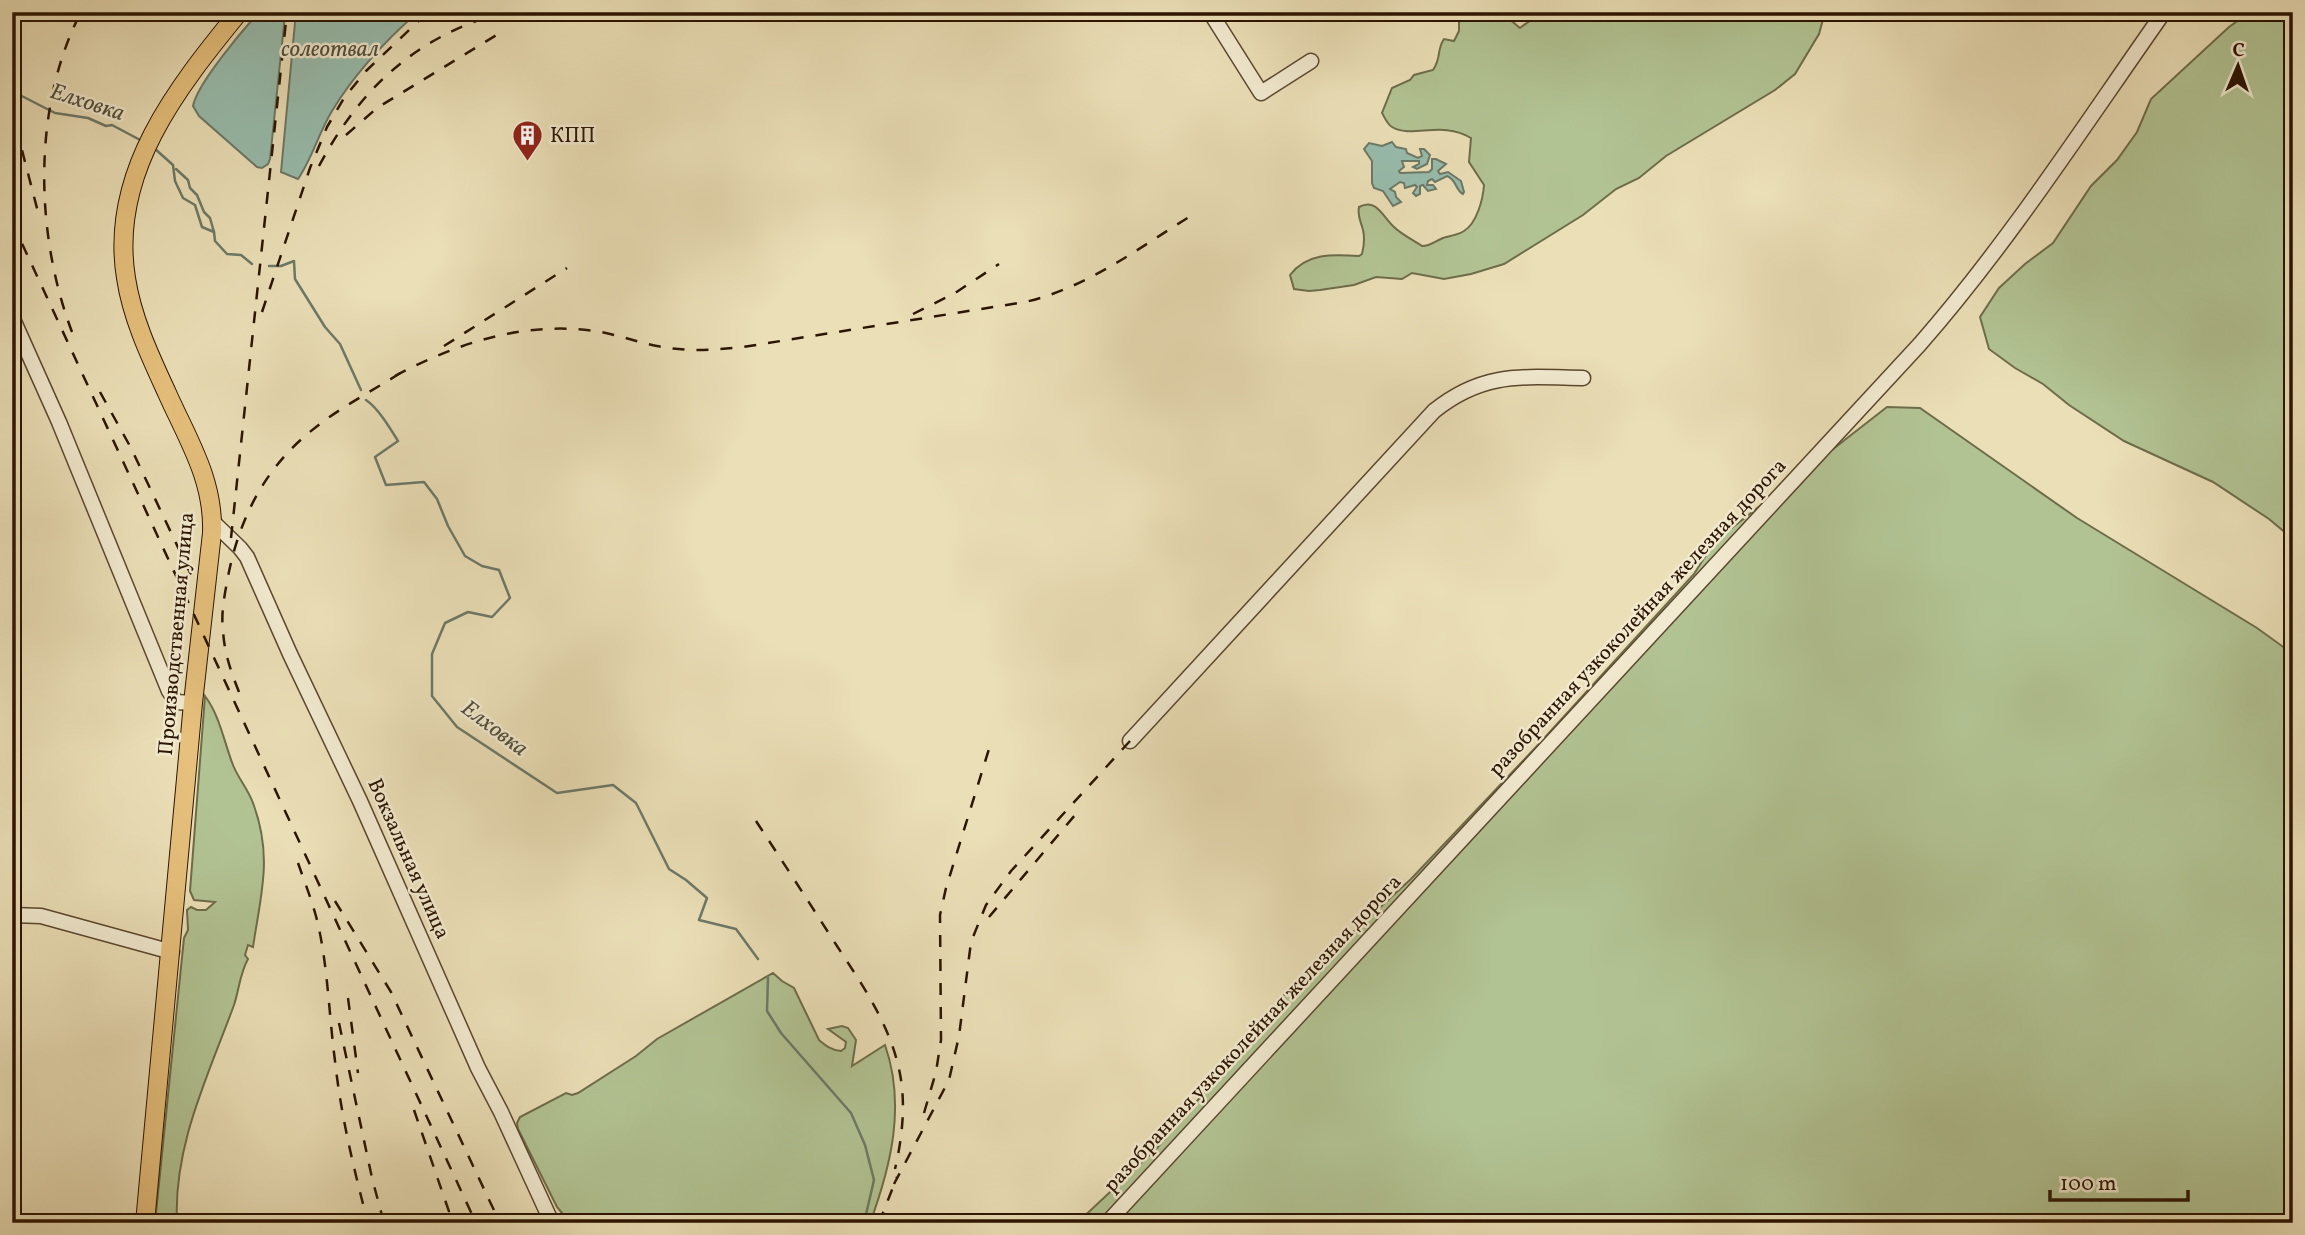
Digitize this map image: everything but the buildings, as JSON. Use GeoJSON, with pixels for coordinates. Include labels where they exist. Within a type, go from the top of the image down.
{"type":"FeatureCollection","features":[{"type":"Feature","properties":{"kind":"main road","name":"Производственная улица"},"geometry":{"type":"LineString","coordinates":[[145,1223],[212,522],[211,498],[204,472],[143,339],[133,311],[126,278],[124,224],[131,187],[142,153],[152,134],[239,12]]}},
{"type":"Feature","properties":{"kind":"street"},"geometry":{"type":"LineString","coordinates":[[1210,12],[1261,93],[1311,61]]}},
{"type":"Feature","properties":{"kind":"street","name":"разобранная узкоколейная железная дорога"},"geometry":{"type":"LineString","coordinates":[[1107,1223],[1934,328],[2008,233],[2164,12]]}},
{"type":"Feature","properties":{"kind":"street"},"geometry":{"type":"LineString","coordinates":[[12,317],[59,422],[169,691],[176,702],[193,703]]}},
{"type":"Feature","properties":{"kind":"street"},"geometry":{"type":"LineString","coordinates":[[1130,741],[1424,421],[1444,403],[1467,388],[1494,380],[1525,377],[1583,378]]}},
{"type":"Feature","properties":{"kind":"street","name":"Вокзальная улица"},"geometry":{"type":"LineString","coordinates":[[212,522],[247,557],[289,654],[365,812],[478,1068],[552,1223]]}},
{"type":"Feature","properties":{"kind":"street"},"geometry":{"type":"LineString","coordinates":[[12,915],[41,916],[172,952]]}},
{"type":"Feature","properties":{"kind":"shaded area"},"geometry":{"type":"Polygon","coordinates":[[[1449,12],[1501,12],[1520,28],[1538,16],[1551,13],[1585,17],[1598,12],[1825,12],[1819,34],[1795,74],[1775,90],[1666,156],[1639,178],[1616,189],[1583,215],[1504,264],[1444,279],[1412,273],[1402,279],[1376,277],[1354,285],[1320,290],[1294,289],[1290,275],[1304,262],[1321,256],[1362,254],[1364,236],[1359,207],[1375,206],[1397,230],[1422,246],[1462,232],[1476,217],[1484,185],[1469,162],[1471,138],[1449,130],[1400,130],[1390,126],[1382,113],[1392,88],[1410,80],[1414,75],[1433,70],[1444,39],[1454,41],[1459,31],[1459,21],[1449,12]]]}},
{"type":"Feature","properties":{"kind":"shaded area"},"geometry":{"type":"Polygon","coordinates":[[[2250,12],[2293,12],[2293,539],[2269,519],[2213,482],[2124,441],[2069,405],[2043,384],[2015,368],[1989,349],[1980,317],[1999,288],[2053,243],[2091,186],[2117,160],[2137,132],[2151,99],[2229,27],[2250,12]]]}},
{"type":"Feature","properties":{"kind":"shaded area"},"geometry":{"type":"Polygon","coordinates":[[[1887,407],[1920,408],[2077,518],[2257,628],[2293,654],[2293,1223],[1077,1223],[1157,1148],[1256,1032],[1281,998],[1411,879],[1537,746],[1694,574],[1715,541],[1887,407]]]}},
{"type":"Feature","properties":{"kind":"shaded area"},"geometry":{"type":"Polygon","coordinates":[[[205,696],[218,721],[235,770],[253,803],[263,841],[264,875],[253,947],[248,945],[245,955],[248,959],[234,1005],[203,1085],[186,1139],[177,1194],[177,1223],[155,1223],[184,938],[188,930],[187,910],[191,907],[206,910],[215,902],[194,900],[190,891],[205,696]]]}},
{"type":"Feature","properties":{"kind":"shaded area"},"geometry":{"type":"Polygon","coordinates":[[[773,973],[794,988],[819,1040],[824,1044],[841,1051],[846,1042],[828,1029],[842,1026],[848,1028],[856,1040],[852,1066],[885,1045],[891,1068],[895,1113],[890,1157],[870,1223],[564,1223],[562,1213],[518,1129],[520,1117],[566,1093],[578,1093],[636,1056],[657,1039],[773,973]]]}},
{"type":"Feature","properties":{"kind":"water","name":"солеотвал"},"geometry":{"type":"Polygon","coordinates":[[[259,12],[285,12],[270,159],[262,168],[257,167],[199,116],[193,106],[211,72],[259,12]]]}},
{"type":"Feature","properties":{"kind":"water","name":"солеотвал"},"geometry":{"type":"Polygon","coordinates":[[[296,12],[418,12],[382,46],[350,84],[327,119],[298,179],[281,172],[296,12]]]}},
{"type":"Feature","properties":{"kind":"water"},"geometry":{"type":"Polygon","coordinates":[[[1392,142],[1396,147],[1406,149],[1407,153],[1418,158],[1422,156],[1420,149],[1430,155],[1427,164],[1417,169],[1413,167],[1419,164],[1419,161],[1402,161],[1404,167],[1400,173],[1429,172],[1432,169],[1432,159],[1436,159],[1446,164],[1438,171],[1440,174],[1448,172],[1461,181],[1463,194],[1447,176],[1435,182],[1432,179],[1428,181],[1427,185],[1433,185],[1436,189],[1428,191],[1423,185],[1420,186],[1420,194],[1416,196],[1413,193],[1417,187],[1415,185],[1405,188],[1404,183],[1400,182],[1390,189],[1401,202],[1393,206],[1383,191],[1374,188],[1372,161],[1364,149],[1369,143],[1382,146],[1392,142]]]}},
{"type":"Feature","properties":{"kind":"waterway","name":"Елховка"},"geometry":{"type":"LineString","coordinates":[[12,91],[55,113],[88,118],[106,126],[112,125],[142,141]]}},
{"type":"Feature","properties":{"kind":"waterway","name":"Елховка"},"geometry":{"type":"LineString","coordinates":[[154,148],[173,165],[175,181],[183,198],[195,205],[202,227],[214,232],[215,241],[227,254],[241,255],[252,264]]}},
{"type":"Feature","properties":{"kind":"waterway"},"geometry":{"type":"LineString","coordinates":[[176,169],[188,180],[190,188],[210,218],[214,232]]}},
{"type":"Feature","properties":{"kind":"waterway","name":"Елховка"},"geometry":{"type":"LineString","coordinates":[[269,266],[281,266],[294,261],[295,279],[325,327],[340,344],[361,390]]}},
{"type":"Feature","properties":{"kind":"waterway","name":"Елховка"},"geometry":{"type":"LineString","coordinates":[[366,400],[379,413],[398,441],[375,457],[386,485],[424,482],[437,499],[465,556],[482,566],[499,570],[510,598],[492,617],[468,612],[445,623],[432,654],[432,696],[457,727],[557,793],[613,785],[636,803],[669,869],[707,898],[699,920],[736,929],[758,959]]}},
{"type":"Feature","properties":{"kind":"waterway","name":"Елховка"},"geometry":{"type":"LineString","coordinates":[[768,977],[767,1011],[781,1033],[851,1113],[865,1145],[874,1180],[864,1223]]}},
{"type":"Feature","properties":{"kind":"railway"},"geometry":{"type":"LineString","coordinates":[[72,332],[51,254],[44,171],[54,88],[65,49],[81,12]]}},
{"type":"Feature","properties":{"kind":"railway"},"geometry":{"type":"LineString","coordinates":[[231,538],[287,12]]}},
{"type":"Feature","properties":{"kind":"railway"},"geometry":{"type":"LineString","coordinates":[[262,312],[310,168],[327,127],[344,98],[366,71],[428,12]]}},
{"type":"Feature","properties":{"kind":"railway"},"geometry":{"type":"LineString","coordinates":[[319,166],[353,112],[395,68],[444,35],[504,12]]}},
{"type":"Feature","properties":{"kind":"railway"},"geometry":{"type":"LineString","coordinates":[[346,135],[377,108],[503,31]]}},
{"type":"Feature","properties":{"kind":"railway"},"geometry":{"type":"LineString","coordinates":[[16,127],[38,212]]}},
{"type":"Feature","properties":{"kind":"railway"},"geometry":{"type":"LineString","coordinates":[[395,376],[442,354],[492,337],[517,332],[569,329],[603,332],[668,348],[721,349],[1025,302],[1090,278],[1189,217]]}},
{"type":"Feature","properties":{"kind":"railway"},"geometry":{"type":"LineString","coordinates":[[12,222],[476,1223]]}},
{"type":"Feature","properties":{"kind":"railway"},"geometry":{"type":"LineString","coordinates":[[913,314],[955,293],[999,264]]}},
{"type":"Feature","properties":{"kind":"railway"},"geometry":{"type":"LineString","coordinates":[[444,346],[567,268]]}},
{"type":"Feature","properties":{"kind":"railway"},"geometry":{"type":"LineString","coordinates":[[239,692],[226,654],[222,624],[231,561],[253,503],[275,468],[304,437],[339,411],[402,372]]}},
{"type":"Feature","properties":{"kind":"railway"},"geometry":{"type":"LineString","coordinates":[[100,392],[131,448],[193,579]]}},
{"type":"Feature","properties":{"kind":"railway"},"geometry":{"type":"LineString","coordinates":[[894,1184],[949,1080],[959,1036],[971,942],[986,905],[1011,871],[1130,741]]}},
{"type":"Feature","properties":{"kind":"railway"},"geometry":{"type":"LineString","coordinates":[[924,1113],[936,1072],[941,1040],[940,915],[989,749]]}},
{"type":"Feature","properties":{"kind":"railway"},"geometry":{"type":"LineString","coordinates":[[989,917],[1075,815]]}},
{"type":"Feature","properties":{"kind":"railway"},"geometry":{"type":"LineString","coordinates":[[756,821],[866,991],[890,1039],[900,1074],[903,1098],[895,1169]]}},
{"type":"Feature","properties":{"kind":"railway"},"geometry":{"type":"LineString","coordinates":[[298,863],[318,924],[341,1102],[368,1223]]}},
{"type":"Feature","properties":{"kind":"railway"},"geometry":{"type":"LineString","coordinates":[[335,901],[391,992],[500,1223]]}},
{"type":"Feature","properties":{"kind":"railway"},"geometry":{"type":"LineString","coordinates":[[348,998],[358,1073]]}},
{"type":"Feature","properties":{"kind":"railway"},"geometry":{"type":"LineString","coordinates":[[339,1023],[384,1223]]}},
{"type":"Feature","properties":{"kind":"railway"},"geometry":{"type":"LineString","coordinates":[[414,1110],[453,1223]]}},
{"type":"Feature","properties":{"kind":"railway"},"geometry":{"type":"LineString","coordinates":[[879,1223],[897,1177]]}},
{"type":"Feature","properties":{"kind":"place","name":"КПП"},"geometry":{"type":"Point","coordinates":[527,163]}}]}
